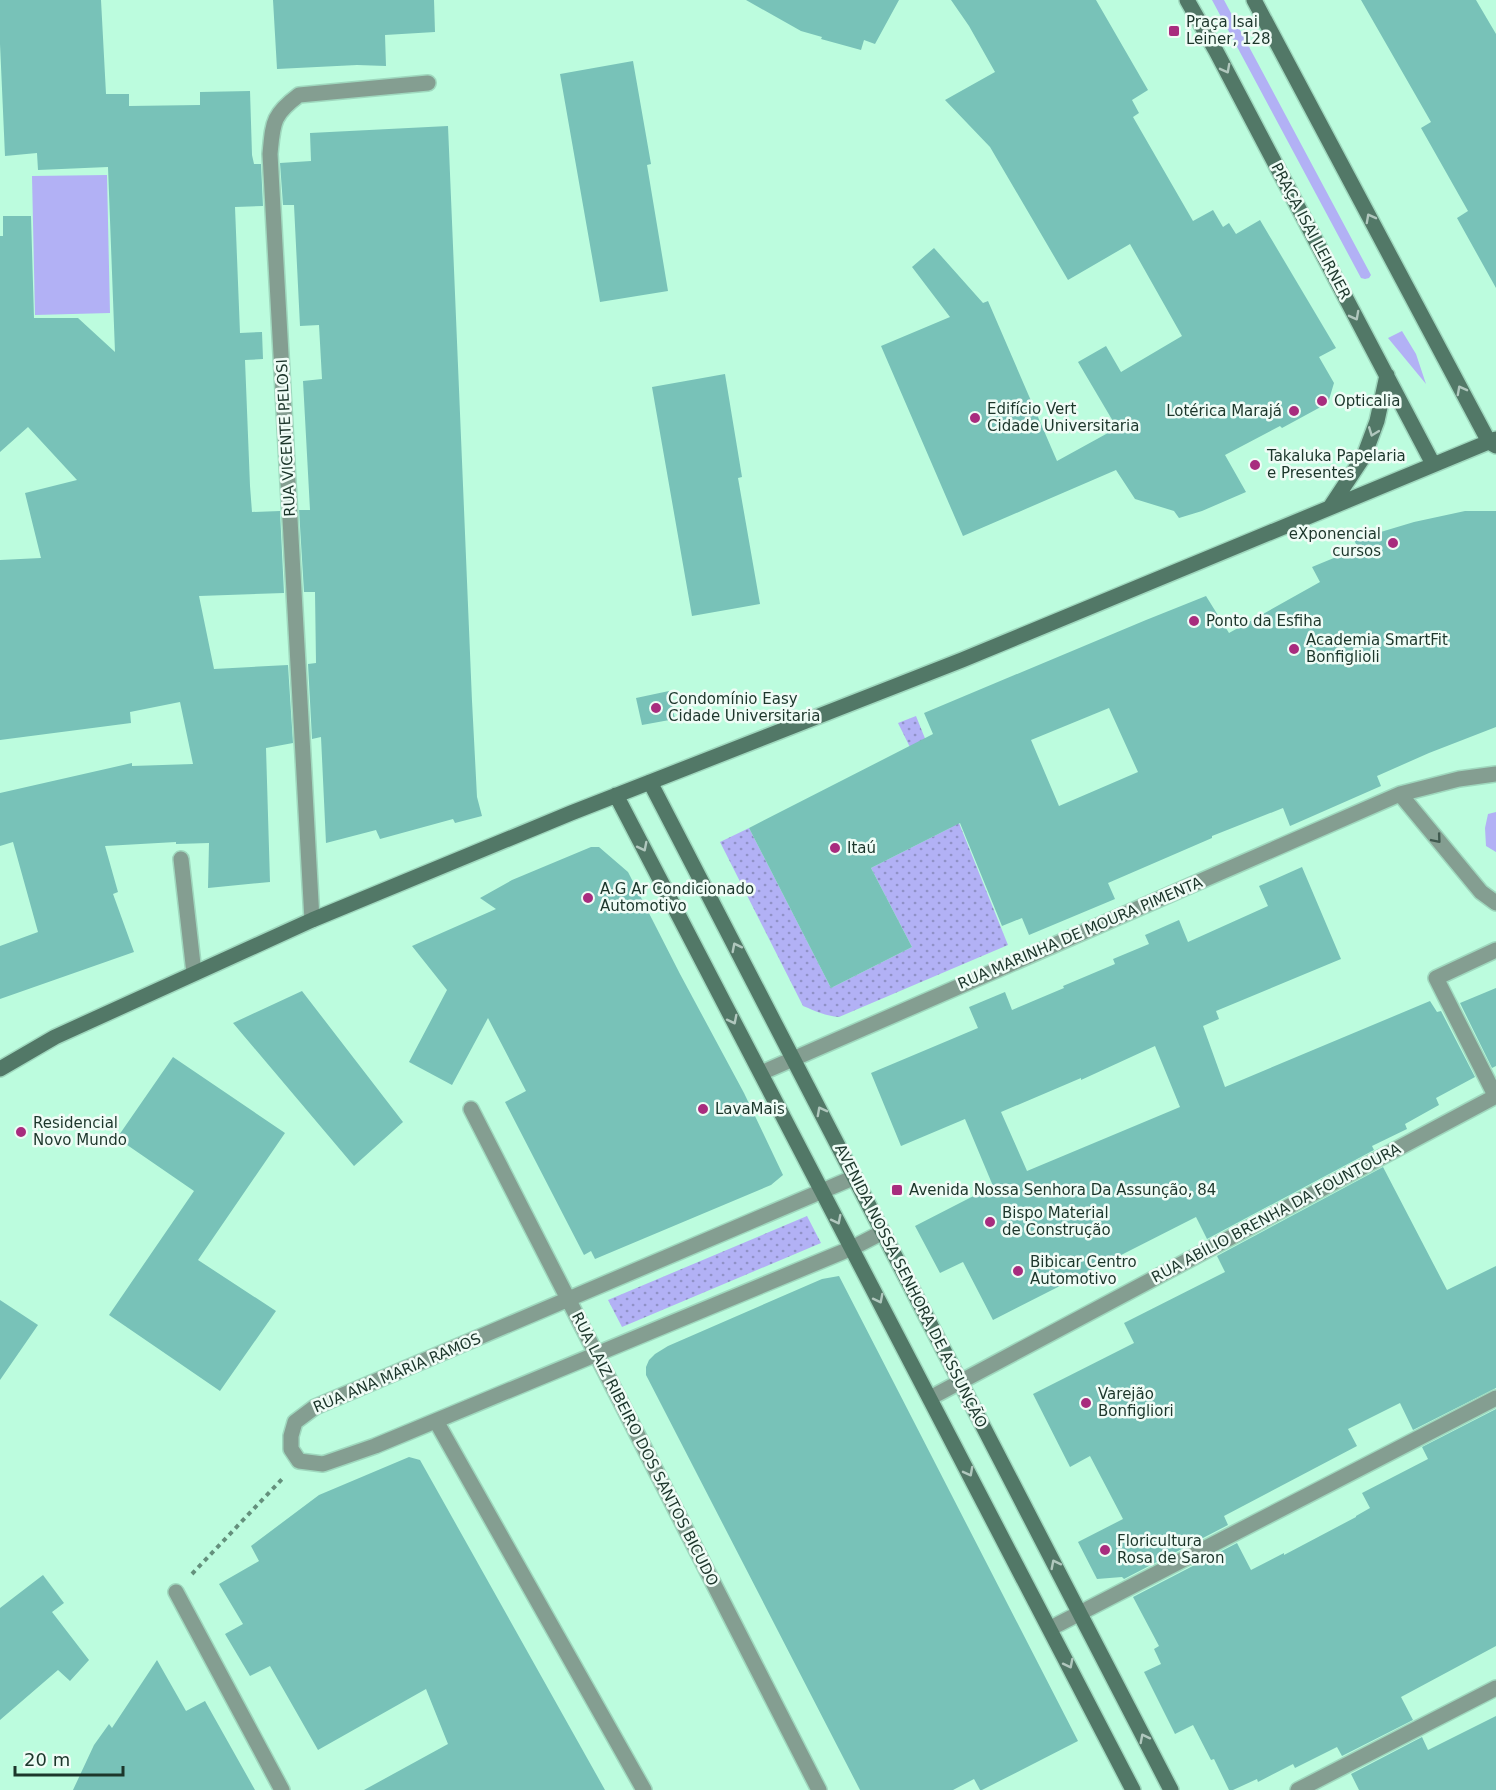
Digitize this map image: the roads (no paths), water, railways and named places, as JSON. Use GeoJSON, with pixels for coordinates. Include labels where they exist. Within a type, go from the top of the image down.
{"type":"FeatureCollection","features":[{"type":"Feature","properties":{"kind":"main road","name":"PRAÇA ISAI LEIRNER"},"geometry":{"type":"LineString","coordinates":[[1187,0],[1433,464]]}},
{"type":"Feature","properties":{"kind":"main road"},"geometry":{"type":"LineString","coordinates":[[0,1069],[55,1037],[312,920],[616,795],[962,660],[1433,464],[1494,442],[1254,0]]}},
{"type":"Feature","properties":{"kind":"main road"},"geometry":{"type":"LineString","coordinates":[[1331,507],[1364,456],[1377,421],[1387,375]]}},
{"type":"Feature","properties":{"kind":"main road","name":"AVENIDA NOSSA SENHORA DE ASSUNÇÃO"},"geometry":{"type":"LineString","coordinates":[[650,782],[1171,1790]]}},
{"type":"Feature","properties":{"kind":"main road"},"geometry":{"type":"LineString","coordinates":[[616,795],[1051,1628],[1133,1790]]}},
{"type":"Feature","properties":{"kind":"street","name":"RUA VICENTE PELOSI"},"geometry":{"type":"LineString","coordinates":[[312,920],[270,154],[273,122],[284,106],[299,95],[428,83]]}},
{"type":"Feature","properties":{"kind":"street","name":"RUA MARINHA DE MOURA PIMENTA"},"geometry":{"type":"LineString","coordinates":[[761,1073],[1400,794],[1459,779],[1496,774]]}},
{"type":"Feature","properties":{"kind":"street"},"geometry":{"type":"LineString","coordinates":[[1400,794],[1481,892],[1496,903]]}},
{"type":"Feature","properties":{"kind":"street"},"geometry":{"type":"LineString","coordinates":[[181,859],[194,973]]}},
{"type":"Feature","properties":{"kind":"street"},"geometry":{"type":"LineString","coordinates":[[1496,950],[1436,978],[1496,1096]]}},
{"type":"Feature","properties":{"kind":"street","name":"RUA ABÍLIO BRENHA DA FOUNTOURA"},"geometry":{"type":"LineString","coordinates":[[930,1398],[1496,1096]]}},
{"type":"Feature","properties":{"kind":"street","name":"RUA LAIZ RIBEIRO DOS SANTOS BICUDO"},"geometry":{"type":"LineString","coordinates":[[471,1108],[819,1790]]}},
{"type":"Feature","properties":{"kind":"street","name":"RUA ANA MARIA RAMOS"},"geometry":{"type":"LineString","coordinates":[[436,1421],[323,1464],[299,1461],[291,1449],[291,1436],[295,1422],[315,1407],[855,1177]]}},
{"type":"Feature","properties":{"kind":"street"},"geometry":{"type":"LineString","coordinates":[[644,1790],[436,1421],[852,1248],[883,1232]]}},
{"type":"Feature","properties":{"kind":"street"},"geometry":{"type":"LineString","coordinates":[[1051,1628],[1496,1398]]}},
{"type":"Feature","properties":{"kind":"street"},"geometry":{"type":"LineString","coordinates":[[176,1592],[282,1790]]}},
{"type":"Feature","properties":{"kind":"street"},"geometry":{"type":"LineString","coordinates":[[1298,1790],[1496,1688]]}},
{"type":"Feature","properties":{"kind":"place","name":"Praça Isai Leiner, 128"},"geometry":{"type":"Point","coordinates":[1174,31]}},
{"type":"Feature","properties":{"kind":"place","name":"Opticalia"},"geometry":{"type":"Point","coordinates":[1322,401]}},
{"type":"Feature","properties":{"kind":"place","name":"Lotérica Marajá"},"geometry":{"type":"Point","coordinates":[1294,411]}},
{"type":"Feature","properties":{"kind":"place","name":"Edifício Vert Cidade Universitaria"},"geometry":{"type":"Point","coordinates":[975,418]}},
{"type":"Feature","properties":{"kind":"place","name":"Takaluka Papelaria e Presentes"},"geometry":{"type":"Point","coordinates":[1255,465]}},
{"type":"Feature","properties":{"kind":"place","name":"eXponencial cursos"},"geometry":{"type":"Point","coordinates":[1393,543]}},
{"type":"Feature","properties":{"kind":"place","name":"Ponto da Esfiha"},"geometry":{"type":"Point","coordinates":[1194,621]}},
{"type":"Feature","properties":{"kind":"place","name":"Academia SmartFit Bonfiglioli"},"geometry":{"type":"Point","coordinates":[1294,649]}},
{"type":"Feature","properties":{"kind":"place","name":"Condomínio Easy Cidade Universitaria"},"geometry":{"type":"Point","coordinates":[656,708]}},
{"type":"Feature","properties":{"kind":"place","name":"Itaú"},"geometry":{"type":"Point","coordinates":[835,848]}},
{"type":"Feature","properties":{"kind":"place","name":"A.G Ar Condicionado Automotivo"},"geometry":{"type":"Point","coordinates":[588,898]}},
{"type":"Feature","properties":{"kind":"place","name":"LavaMais"},"geometry":{"type":"Point","coordinates":[703,1109]}},
{"type":"Feature","properties":{"kind":"place","name":"Residencial Novo Mundo"},"geometry":{"type":"Point","coordinates":[21,1132]}},
{"type":"Feature","properties":{"kind":"place","name":"Avenida Nossa Senhora Da Assunção, 84"},"geometry":{"type":"Point","coordinates":[897,1190]}},
{"type":"Feature","properties":{"kind":"place","name":"Bispo Material de Construção"},"geometry":{"type":"Point","coordinates":[990,1222]}},
{"type":"Feature","properties":{"kind":"place","name":"Bibicar Centro Automotivo"},"geometry":{"type":"Point","coordinates":[1018,1271]}},
{"type":"Feature","properties":{"kind":"place","name":"Varejão Bonfigliori"},"geometry":{"type":"Point","coordinates":[1086,1403]}},
{"type":"Feature","properties":{"kind":"place","name":"Floricultura Rosa de Saron"},"geometry":{"type":"Point","coordinates":[1105,1550]}}]}
